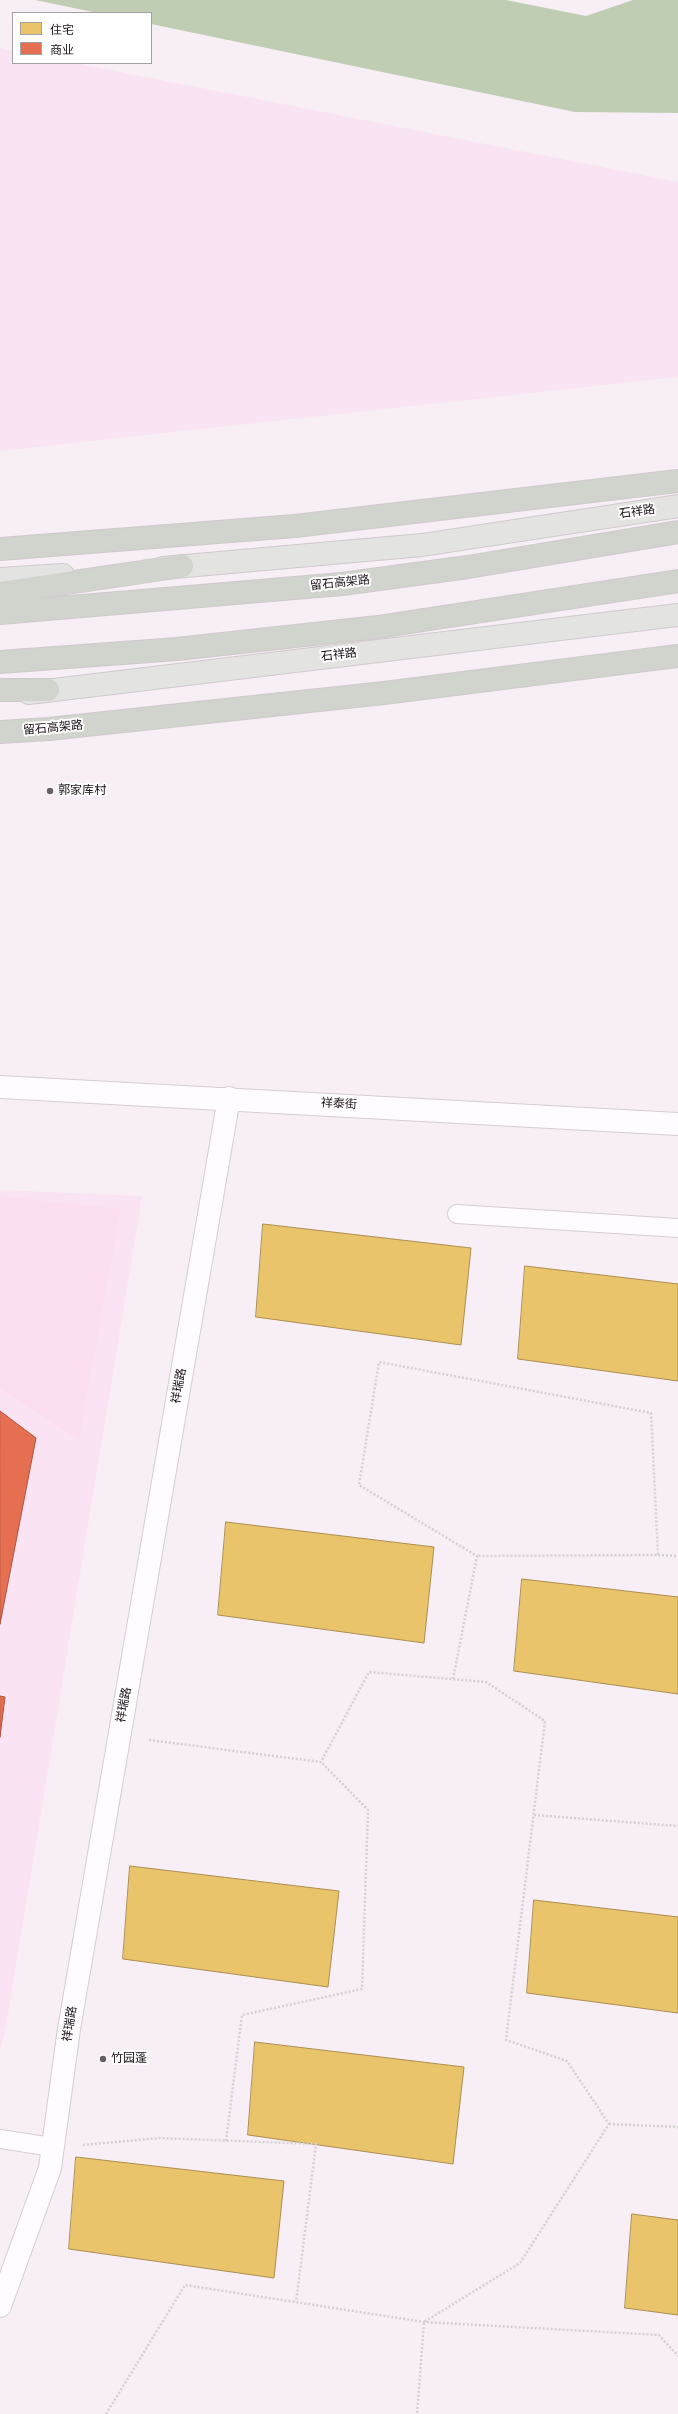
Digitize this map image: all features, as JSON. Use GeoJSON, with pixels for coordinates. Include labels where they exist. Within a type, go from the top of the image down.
{"type":"FeatureCollection","features":[{"type":"Feature","properties":{"kind":"highway"},"geometry":{"type":"LineString","coordinates":[[0,550],[295,526],[678,481]]}},
{"type":"Feature","properties":{"kind":"highway","name":"留石高架路"},"geometry":{"type":"LineString","coordinates":[[0,613],[342,584],[460,568],[678,532]]}},
{"type":"Feature","properties":{"kind":"highway"},"geometry":{"type":"LineString","coordinates":[[0,593],[182,566]]}},
{"type":"Feature","properties":{"kind":"highway"},"geometry":{"type":"LineString","coordinates":[[0,662],[178,649],[378,627],[678,581]]}},
{"type":"Feature","properties":{"kind":"highway","name":"留石高架路"},"geometry":{"type":"LineString","coordinates":[[0,732],[49,729],[384,693],[678,656]]}},
{"type":"Feature","properties":{"kind":"highway"},"geometry":{"type":"LineString","coordinates":[[0,690],[48,690]]}},
{"type":"Feature","properties":{"kind":"main road","name":"石祥路"},"geometry":{"type":"LineString","coordinates":[[0,579],[182,566],[422,545],[678,506]]}},
{"type":"Feature","properties":{"kind":"main road","name":"石祥路"},"geometry":{"type":"LineString","coordinates":[[0,696],[678,615]]}},
{"type":"Feature","properties":{"kind":"street","name":"祥泰街"},"geometry":{"type":"LineString","coordinates":[[0,1087],[229,1098],[678,1124]]}},
{"type":"Feature","properties":{"kind":"street","name":"祥瑞路"},"geometry":{"type":"LineString","coordinates":[[0,2306],[50,2168],[69,2029],[229,1098]]}},
{"type":"Feature","properties":{"kind":"lane"},"geometry":{"type":"LineString","coordinates":[[457,1214],[678,1228]]}},
{"type":"Feature","properties":{"kind":"lane"},"geometry":{"type":"LineString","coordinates":[[0,2139],[52,2147]]}},
{"type":"Feature","properties":{"kind":"path"},"geometry":{"type":"LineString","coordinates":[[658,1555],[652,1413],[379,1362],[359,1485],[477,1556],[678,1556]]}},
{"type":"Feature","properties":{"kind":"path"},"geometry":{"type":"LineString","coordinates":[[454,1679],[477,1556]]}},
{"type":"Feature","properties":{"kind":"path"},"geometry":{"type":"LineString","coordinates":[[321,1762],[369,1672],[486,1682],[545,1721],[506,2040],[567,2061],[609,2124]]}},
{"type":"Feature","properties":{"kind":"path"},"geometry":{"type":"LineString","coordinates":[[119,1737],[321,1762],[368,1810],[362,1989],[242,2015],[226,2141]]}},
{"type":"Feature","properties":{"kind":"path"},"geometry":{"type":"LineString","coordinates":[[534,1815],[678,1826]]}},
{"type":"Feature","properties":{"kind":"path"},"geometry":{"type":"LineString","coordinates":[[609,2124],[678,2127]]}},
{"type":"Feature","properties":{"kind":"path"},"geometry":{"type":"LineString","coordinates":[[424,2322],[520,2263],[609,2124]]}},
{"type":"Feature","properties":{"kind":"path"},"geometry":{"type":"LineString","coordinates":[[52,2147],[159,2138],[316,2144],[296,2302]]}},
{"type":"Feature","properties":{"kind":"path"},"geometry":{"type":"LineString","coordinates":[[106,2414],[185,2285],[424,2322],[659,2335],[678,2356]]}},
{"type":"Feature","properties":{"kind":"path"},"geometry":{"type":"LineString","coordinates":[[417,2414],[424,2322]]}},
{"type":"Feature","properties":{"kind":"shaded area"},"geometry":{"type":"Polygon","coordinates":[[[35,0],[506,0],[586,16],[633,0],[678,0],[678,113],[575,112],[152,24],[152,12],[93,12],[35,0]]]}},
{"type":"Feature","properties":{"kind":"shaded area"},"geometry":{"type":"Polygon","coordinates":[[[0,48],[12,51],[12,64],[80,64],[678,182],[678,377],[0,451],[0,48]]]}},
{"type":"Feature","properties":{"kind":"shaded area"},"geometry":{"type":"Polygon","coordinates":[[[0,1190],[142,1196],[6,2026],[0,2052],[0,1190]]]}},
{"type":"Feature","properties":{"kind":"shaded area"},"geometry":{"type":"Polygon","coordinates":[[[0,1196],[121,1209],[79,1440],[0,1389],[0,1196]]]}},
{"type":"Feature","properties":{"kind":"building: 住宅"},"geometry":{"type":"Polygon","coordinates":[[[263,1224],[471,1248],[461,1345],[256,1317],[263,1224]]]}},
{"type":"Feature","properties":{"kind":"building: 住宅"},"geometry":{"type":"Polygon","coordinates":[[[525,1266],[678,1284],[678,1381],[518,1359],[525,1266]]]}},
{"type":"Feature","properties":{"kind":"building: 住宅"},"geometry":{"type":"Polygon","coordinates":[[[226,1522],[434,1547],[424,1643],[218,1615],[226,1522]]]}},
{"type":"Feature","properties":{"kind":"building: 住宅"},"geometry":{"type":"Polygon","coordinates":[[[522,1579],[678,1597],[678,1694],[514,1671],[522,1579]]]}},
{"type":"Feature","properties":{"kind":"building: 住宅"},"geometry":{"type":"Polygon","coordinates":[[[130,1866],[339,1891],[328,1987],[123,1959],[130,1866]]]}},
{"type":"Feature","properties":{"kind":"building: 住宅"},"geometry":{"type":"Polygon","coordinates":[[[534,1900],[678,1917],[678,2013],[527,1993],[534,1900]]]}},
{"type":"Feature","properties":{"kind":"building: 住宅"},"geometry":{"type":"Polygon","coordinates":[[[255,2042],[464,2067],[453,2164],[248,2135],[255,2042]]]}},
{"type":"Feature","properties":{"kind":"building: 住宅"},"geometry":{"type":"Polygon","coordinates":[[[76,2157],[284,2181],[274,2278],[69,2249],[76,2157]]]}},
{"type":"Feature","properties":{"kind":"building: 住宅"},"geometry":{"type":"Polygon","coordinates":[[[632,2214],[678,2220],[678,2315],[625,2308],[632,2214]]]}},
{"type":"Feature","properties":{"kind":"building: 商业"},"geometry":{"type":"Polygon","coordinates":[[[0,1411],[36,1438],[0,1624],[0,1411]]]}},
{"type":"Feature","properties":{"kind":"building: 商业"},"geometry":{"type":"Polygon","coordinates":[[[0,1696],[5,1697],[0,1737],[0,1696]]]}},
{"type":"Feature","properties":{"kind":"place","name":"郭家库村"},"geometry":{"type":"Point","coordinates":[50,791]}},
{"type":"Feature","properties":{"kind":"place","name":"竹园蓬"},"geometry":{"type":"Point","coordinates":[103,2059]}}]}
